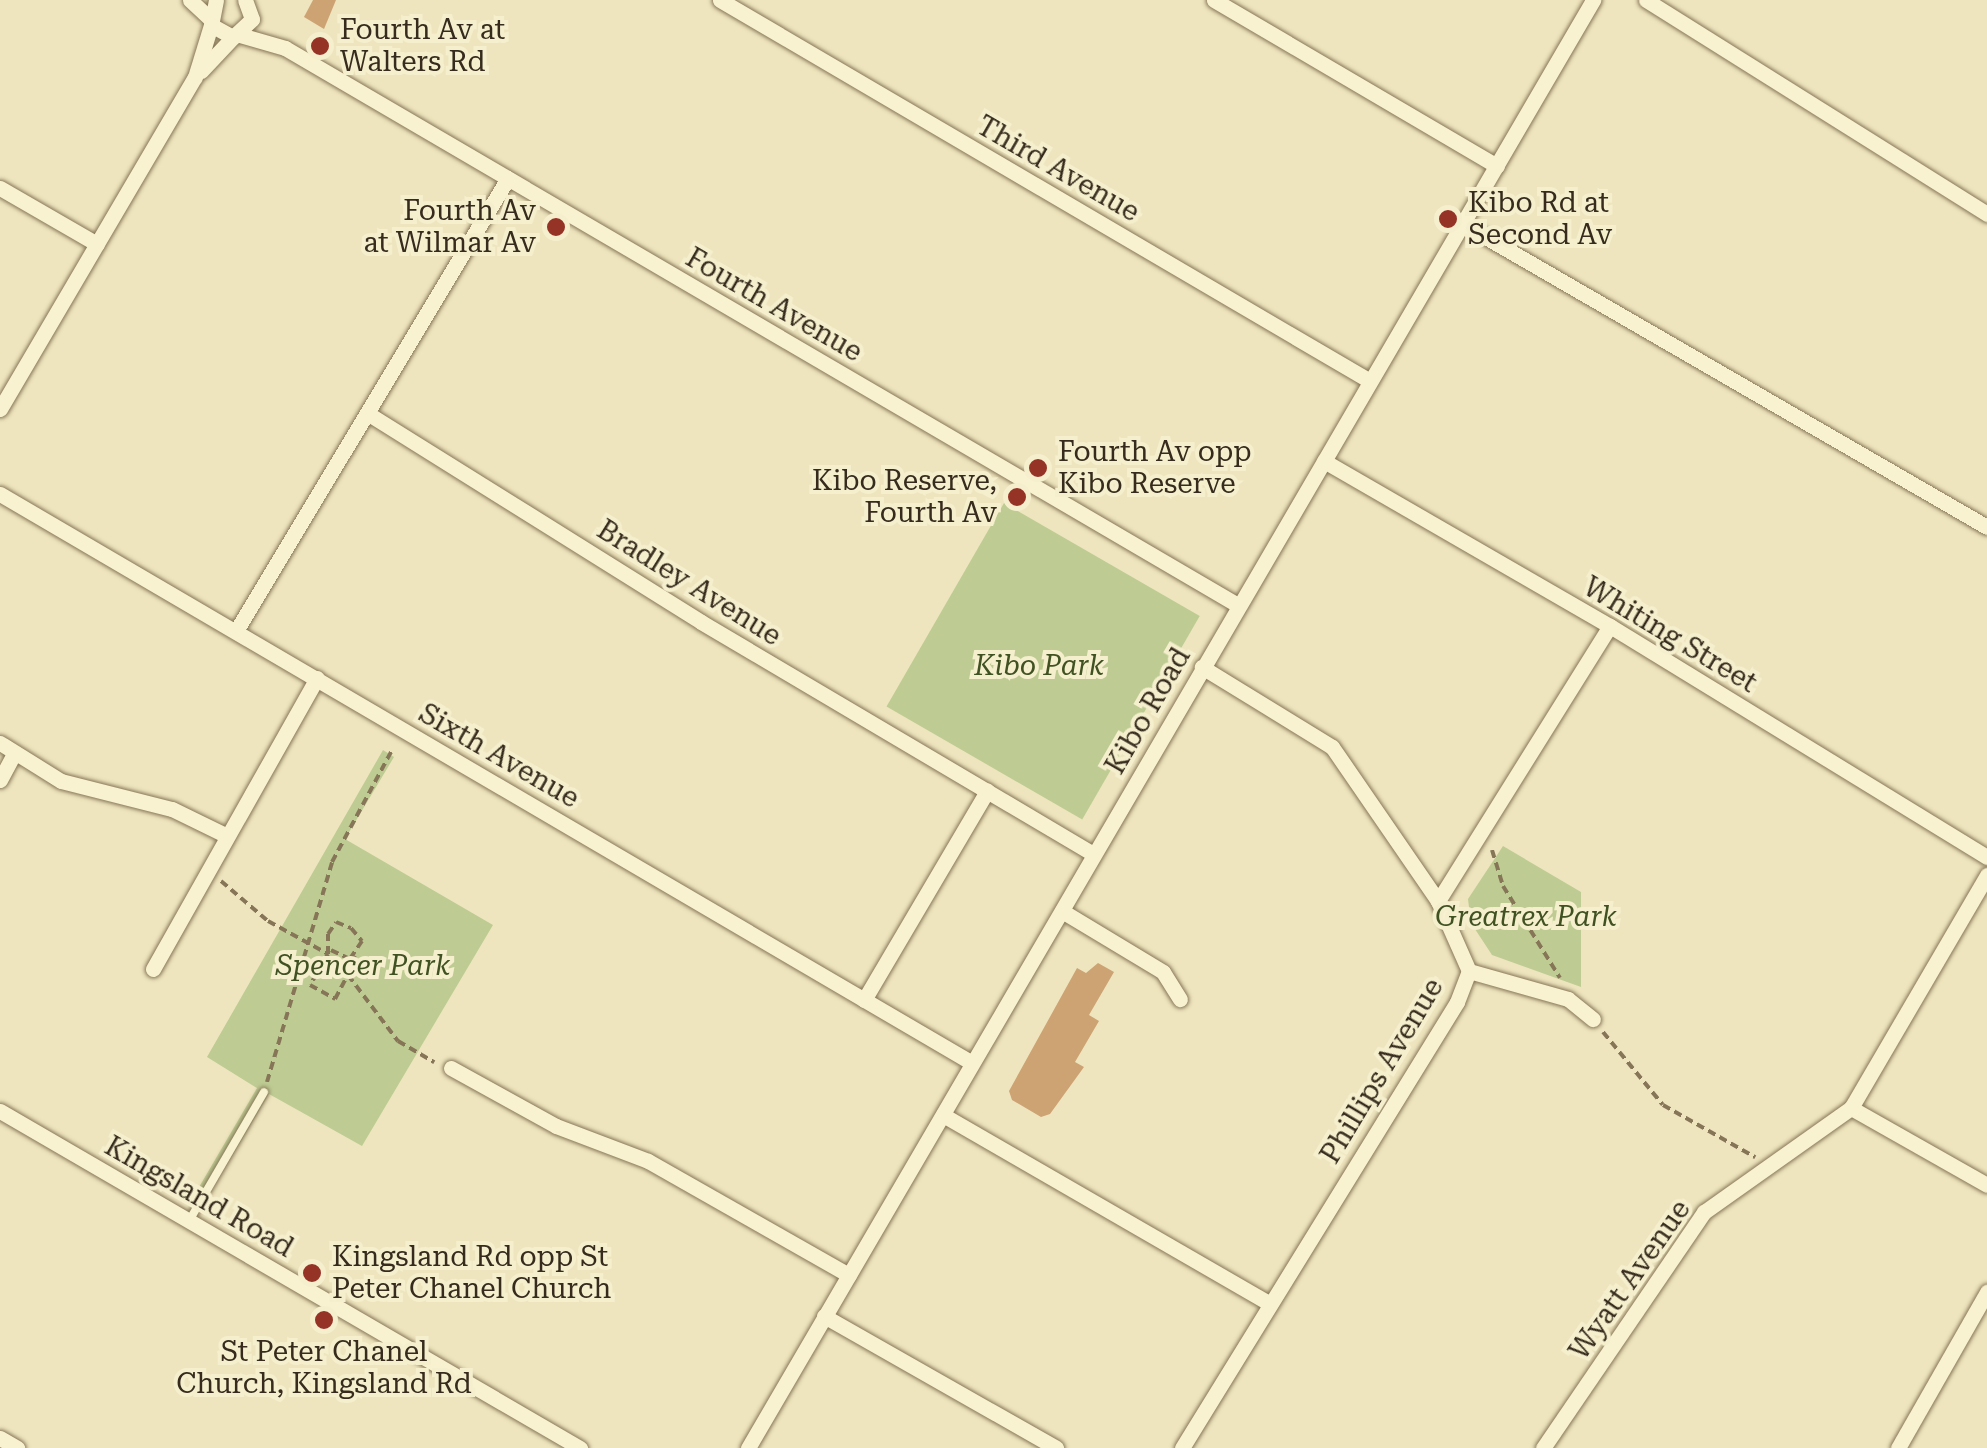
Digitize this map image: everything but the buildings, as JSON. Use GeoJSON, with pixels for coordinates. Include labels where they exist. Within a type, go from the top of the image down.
{"type":"FeatureCollection","features":[{"type":"Feature","properties":{"kind":"street"},"geometry":{"type":"LineString","coordinates":[[190,0],[210,22]]}},
{"type":"Feature","properties":{"kind":"street"},"geometry":{"type":"LineString","coordinates":[[195,77],[216,0]]}},
{"type":"Feature","properties":{"kind":"street","name":"Third Avenue"},"geometry":{"type":"LineString","coordinates":[[720,0],[1370,381]]}},
{"type":"Feature","properties":{"kind":"street"},"geometry":{"type":"LineString","coordinates":[[1214,0],[1497,166]]}},
{"type":"Feature","properties":{"kind":"street","name":"Kibo Road"},"geometry":{"type":"LineString","coordinates":[[748,1448],[1593,0]]}},
{"type":"Feature","properties":{"kind":"street"},"geometry":{"type":"LineString","coordinates":[[1646,0],[1987,214]]}},
{"type":"Feature","properties":{"kind":"street"},"geometry":{"type":"LineString","coordinates":[[0,409],[195,77],[236,36],[249,4]]}},
{"type":"Feature","properties":{"kind":"street","name":"Fourth Avenue"},"geometry":{"type":"LineString","coordinates":[[249,4],[286,48]]}},
{"type":"Feature","properties":{"kind":"street","name":"Fourth Avenue"},"geometry":{"type":"LineString","coordinates":[[210,22],[236,36],[286,48],[1238,605]]}},
{"type":"Feature","properties":{"kind":"street"},"geometry":{"type":"LineString","coordinates":[[236,631],[508,178]]}},
{"type":"Feature","properties":{"kind":"street"},"geometry":{"type":"LineString","coordinates":[[0,188],[97,244]]}},
{"type":"Feature","properties":{"kind":"street"},"geometry":{"type":"LineString","coordinates":[[1463,224],[1987,527]]}},
{"type":"Feature","properties":{"kind":"street","name":"Bradley Avenue"},"geometry":{"type":"LineString","coordinates":[[367,412],[1094,854]]}},
{"type":"Feature","properties":{"kind":"street","name":"Whiting Street"},"geometry":{"type":"LineString","coordinates":[[1324,462],[1610,626],[1987,858]]}},
{"type":"Feature","properties":{"kind":"street","name":"Sixth Avenue"},"geometry":{"type":"LineString","coordinates":[[0,494],[972,1064]]}},
{"type":"Feature","properties":{"kind":"street"},"geometry":{"type":"LineString","coordinates":[[1438,901],[1610,626]]}},
{"type":"Feature","properties":{"kind":"street","name":"Phillips Avenue"},"geometry":{"type":"LineString","coordinates":[[1182,1448],[1457,1002],[1469,971],[1438,901],[1332,747],[1202,667]]}},
{"type":"Feature","properties":{"kind":"street"},"geometry":{"type":"LineString","coordinates":[[153,969],[318,678]]}},
{"type":"Feature","properties":{"kind":"street"},"geometry":{"type":"LineString","coordinates":[[0,743],[13,756],[95,794],[172,808],[227,836]]}},
{"type":"Feature","properties":{"kind":"street"},"geometry":{"type":"LineString","coordinates":[[0,780],[13,756]]}},
{"type":"Feature","properties":{"kind":"street"},"geometry":{"type":"LineString","coordinates":[[864,1000],[987,791]]}},
{"type":"Feature","properties":{"kind":"street","name":"Wyatt Avenue"},"geometry":{"type":"LineString","coordinates":[[1543,1448],[1704,1212],[1851,1108],[1987,875]]}},
{"type":"Feature","properties":{"kind":"street"},"geometry":{"type":"LineString","coordinates":[[1062,911],[1162,972],[1180,999]]}},
{"type":"Feature","properties":{"kind":"street"},"geometry":{"type":"LineString","coordinates":[[1469,971],[1568,999],[1593,1019]]}},
{"type":"Feature","properties":{"kind":"street"},"geometry":{"type":"LineString","coordinates":[[451,1068],[556,1126],[648,1161],[849,1275]]}},
{"type":"Feature","properties":{"kind":"street"},"geometry":{"type":"LineString","coordinates":[[1851,1108],[1987,1185]]}},
{"type":"Feature","properties":{"kind":"street","name":"Kingsland Road"},"geometry":{"type":"LineString","coordinates":[[0,1111],[580,1448]]}},
{"type":"Feature","properties":{"kind":"street"},"geometry":{"type":"LineString","coordinates":[[943,1115],[1269,1303]]}},
{"type":"Feature","properties":{"kind":"street"},"geometry":{"type":"LineString","coordinates":[[1898,1448],[1987,1292]]}},
{"type":"Feature","properties":{"kind":"street"},"geometry":{"type":"LineString","coordinates":[[824,1316],[1056,1448]]}},
{"type":"Feature","properties":{"kind":"street"},"geometry":{"type":"LineString","coordinates":[[0,1438],[17,1448]]}},
{"type":"Feature","properties":{"kind":"lane"},"geometry":{"type":"LineString","coordinates":[[189,1222],[264,1092]]}},
{"type":"Feature","properties":{"kind":"path"},"geometry":{"type":"LineString","coordinates":[[264,1092],[340,841],[391,752]]}},
{"type":"Feature","properties":{"kind":"path"},"geometry":{"type":"LineString","coordinates":[[208,870],[268,921],[330,952],[355,956]]}},
{"type":"Feature","properties":{"kind":"path"},"geometry":{"type":"LineString","coordinates":[[342,924],[362,942],[335,998],[310,984],[330,952],[330,926],[342,924]]}},
{"type":"Feature","properties":{"kind":"path"},"geometry":{"type":"LineString","coordinates":[[323,962],[347,974],[398,1041],[416,1057],[451,1068]]}},
{"type":"Feature","properties":{"kind":"green space","name":"Kibo Park"},"geometry":{"type":"Polygon","coordinates":[[[1004,503],[1200,616],[1082,820],[886,707],[1004,503]]]}},
{"type":"Feature","properties":{"kind":"green space","name":"Spencer Park"},"geometry":{"type":"Polygon","coordinates":[[[383,750],[394,757],[345,839],[493,925],[362,1146],[269,1094],[206,1200],[195,1194],[257,1088],[207,1057],[383,750]]]}},
{"type":"Feature","properties":{"kind":"green space","name":"Greatrex Park"},"geometry":{"type":"Polygon","coordinates":[[[1503,846],[1581,892],[1581,987],[1492,955],[1471,923],[1468,899],[1503,846]]]}},
{"type":"Feature","properties":{"kind":"place","name":"Fourth Av at Walters Rd"},"geometry":{"type":"Point","coordinates":[320,46]}},
{"type":"Feature","properties":{"kind":"place","name":"Kibo Rd at Second Av"},"geometry":{"type":"Point","coordinates":[1448,219]}},
{"type":"Feature","properties":{"kind":"place","name":"Fourth Av at Wilmar Av"},"geometry":{"type":"Point","coordinates":[556,227]}},
{"type":"Feature","properties":{"kind":"place","name":"Fourth Av opp Kibo Reserve"},"geometry":{"type":"Point","coordinates":[1038,468]}},
{"type":"Feature","properties":{"kind":"place","name":"Kibo Reserve, Fourth Av"},"geometry":{"type":"Point","coordinates":[1017,497]}},
{"type":"Feature","properties":{"kind":"place","name":"Kingsland Rd opp St Peter Chanel Church"},"geometry":{"type":"Point","coordinates":[312,1273]}},
{"type":"Feature","properties":{"kind":"place","name":"St Peter Chanel Church, Kingsland Rd"},"geometry":{"type":"Point","coordinates":[324,1320]}}]}
